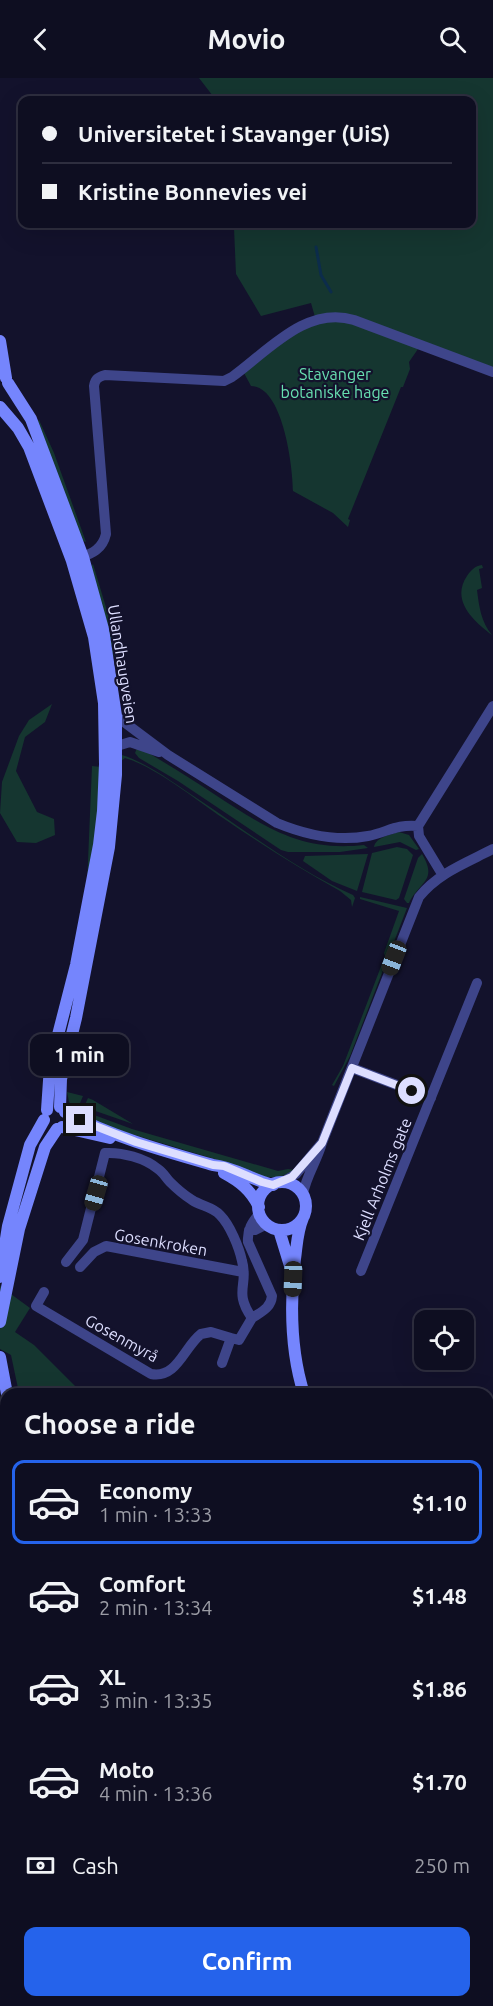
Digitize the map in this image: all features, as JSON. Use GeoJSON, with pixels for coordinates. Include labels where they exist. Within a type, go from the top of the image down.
{"type":"FeatureCollection","features":[{"type":"Feature","properties":{"kind":"main road","name":"Ullandhaugveien"},"geometry":{"type":"LineString","coordinates":[[0,342],[5,378],[31,419],[104,629],[116,716],[115,794],[109,847],[76,1018],[61,1079],[63,1110]]}},
{"type":"Feature","properties":{"kind":"main road"},"geometry":{"type":"LineString","coordinates":[[0,399],[7,392],[5,378]]}},
{"type":"Feature","properties":{"kind":"main road","name":"Ullandhaugveien"},"geometry":{"type":"LineString","coordinates":[[0,407],[18,428],[29,447],[78,559],[101,680],[105,727],[104,799],[99,844],[89,903],[48,1076],[46,1115]]}},
{"type":"Feature","properties":{"kind":"main road"},"geometry":{"type":"LineString","coordinates":[[0,1277],[8,1227],[30,1145],[53,1106],[80,1120],[136,1142],[213,1165],[224,1166],[262,1182],[293,1185],[303,1194],[306,1206],[297,1236],[292,1319],[294,1349],[303,1388]]}},
{"type":"Feature","properties":{"kind":"main road"},"geometry":{"type":"LineString","coordinates":[[0,1322],[19,1229],[45,1147],[66,1118],[63,1110]]}},
{"type":"Feature","properties":{"kind":"main road"},"geometry":{"type":"LineString","coordinates":[[46,1115],[47,1125],[136,1142]]}},
{"type":"Feature","properties":{"kind":"main road"},"geometry":{"type":"LineString","coordinates":[[213,1165],[243,1185],[253,1195],[267,1224],[279,1230],[293,1228],[303,1218]]}},
{"type":"Feature","properties":{"kind":"main road"},"geometry":{"type":"LineString","coordinates":[[259,1210],[263,1193],[277,1184]]}},
{"type":"Feature","properties":{"kind":"main road"},"geometry":{"type":"LineString","coordinates":[[279,1230],[293,1279]]}},
{"type":"Feature","properties":{"kind":"main road"},"geometry":{"type":"LineString","coordinates":[[0,1357],[6,1388]]}},
{"type":"Feature","properties":{"kind":"street"},"geometry":{"type":"LineString","coordinates":[[78,559],[97,551],[104,541],[107,527],[93,386],[99,377],[105,375],[224,381],[287,334],[314,321],[337,316],[354,320],[493,372]]}},
{"type":"Feature","properties":{"kind":"street"},"geometry":{"type":"LineString","coordinates":[[442,874],[419,836],[418,826],[493,706]]}},
{"type":"Feature","properties":{"kind":"street"},"geometry":{"type":"LineString","coordinates":[[116,716],[168,755],[263,815],[296,831],[320,837],[344,838],[369,835],[403,824],[418,826]]}},
{"type":"Feature","properties":{"kind":"street"},"geometry":{"type":"LineString","coordinates":[[117,746],[130,742],[137,743],[168,755]]}},
{"type":"Feature","properties":{"kind":"street"},"geometry":{"type":"LineString","coordinates":[[303,1194],[306,1180],[318,1159],[322,1143],[414,907],[426,888],[442,874],[493,849]]}},
{"type":"Feature","properties":{"kind":"street","name":"Kjell Arholms gate"},"geometry":{"type":"LineString","coordinates":[[361,1271],[477,984]]}},
{"type":"Feature","properties":{"kind":"street"},"geometry":{"type":"LineString","coordinates":[[352,1068],[430,1098]]}},
{"type":"Feature","properties":{"kind":"street"},"geometry":{"type":"LineString","coordinates":[[277,1184],[296,1174],[322,1143]]}},
{"type":"Feature","properties":{"kind":"street","name":"Gosenkroken"},"geometry":{"type":"LineString","coordinates":[[66,1262],[83,1240],[105,1153],[116,1153],[144,1161],[155,1167],[184,1195],[216,1211],[225,1222],[243,1265],[241,1297],[244,1307],[252,1318]]}},
{"type":"Feature","properties":{"kind":"street"},"geometry":{"type":"LineString","coordinates":[[222,1363],[231,1338],[239,1340],[252,1318],[268,1307],[272,1296],[248,1242],[251,1223],[259,1210]]}},
{"type":"Feature","properties":{"kind":"street"},"geometry":{"type":"LineString","coordinates":[[249,1230],[255,1230],[267,1224]]}},
{"type":"Feature","properties":{"kind":"street","name":"Gosenkroken"},"geometry":{"type":"LineString","coordinates":[[80,1267],[94,1252],[106,1246],[243,1272]]}},
{"type":"Feature","properties":{"kind":"street","name":"Gosenmyrå"},"geometry":{"type":"LineString","coordinates":[[44,1292],[36,1306],[151,1374],[168,1373],[201,1334],[211,1332],[231,1338]]}},
{"type":"Feature","properties":{"kind":"green space","name":"Stavanger botaniske hage"},"geometry":{"type":"Polygon","coordinates":[[[199,78],[493,78],[493,367],[418,349],[409,362],[410,369],[348,519],[350,520],[348,527],[333,513],[293,491],[288,447],[278,413],[271,399],[262,390],[251,386],[244,373],[315,317],[311,303],[261,316],[236,274],[234,228],[476,228],[476,96],[213,96],[199,78]]]}},
{"type":"Feature","properties":{"kind":"green space"},"geometry":{"type":"Polygon","coordinates":[[[39,420],[54,453],[86,542],[81,540],[36,422],[39,420]]]}},
{"type":"Feature","properties":{"kind":"green space"},"geometry":{"type":"Polygon","coordinates":[[[93,564],[108,614],[117,663],[111,650],[90,569],[93,564]]]}},
{"type":"Feature","properties":{"kind":"green space"},"geometry":{"type":"Polygon","coordinates":[[[482,565],[483,568],[479,569],[482,588],[477,590],[483,619],[492,635],[472,617],[461,594],[462,585],[469,574],[475,567],[482,565]]]}},
{"type":"Feature","properties":{"kind":"green space"},"geometry":{"type":"Polygon","coordinates":[[[52,704],[45,722],[25,737],[16,771],[37,812],[54,819],[55,835],[36,843],[17,842],[0,813],[2,782],[19,736],[29,720],[52,704]]]}},
{"type":"Feature","properties":{"kind":"green space"},"geometry":{"type":"Polygon","coordinates":[[[137,748],[173,767],[250,817],[284,834],[321,845],[364,845],[368,848],[340,852],[281,850],[178,781],[139,758],[135,753],[137,748]]]}},
{"type":"Feature","properties":{"kind":"green space"},"geometry":{"type":"Polygon","coordinates":[[[122,755],[153,769],[294,863],[353,895],[355,898],[352,907],[351,900],[340,891],[266,847],[163,776],[125,758],[120,762],[122,755]]]}},
{"type":"Feature","properties":{"kind":"green space"},"geometry":{"type":"Polygon","coordinates":[[[92,766],[101,767],[99,818],[87,885],[92,766]]]}},
{"type":"Feature","properties":{"kind":"green space"},"geometry":{"type":"Polygon","coordinates":[[[399,832],[409,835],[419,849],[416,850],[400,842],[374,847],[380,839],[399,832]]]}},
{"type":"Feature","properties":{"kind":"green space"},"geometry":{"type":"Polygon","coordinates":[[[397,847],[407,849],[413,855],[399,898],[396,900],[362,892],[372,853],[397,847]]]}},
{"type":"Feature","properties":{"kind":"green space"},"geometry":{"type":"Polygon","coordinates":[[[368,854],[357,891],[332,881],[303,861],[305,856],[368,854]]]}},
{"type":"Feature","properties":{"kind":"green space"},"geometry":{"type":"Polygon","coordinates":[[[422,854],[428,876],[407,903],[404,899],[418,858],[422,854]]]}},
{"type":"Feature","properties":{"kind":"green space"},"geometry":{"type":"Polygon","coordinates":[[[360,897],[407,908],[350,1056],[334,1086],[332,1085],[343,1066],[385,956],[384,953],[399,911],[360,899],[360,897]]]}},
{"type":"Feature","properties":{"kind":"green space"},"geometry":{"type":"Polygon","coordinates":[[[67,1092],[83,1096],[78,1108],[81,1110],[79,1114],[69,1102],[67,1092]]]}},
{"type":"Feature","properties":{"kind":"green space"},"geometry":{"type":"Polygon","coordinates":[[[88,1098],[93,1100],[133,1124],[84,1107],[88,1098]]]}},
{"type":"Feature","properties":{"kind":"green space"},"geometry":{"type":"Polygon","coordinates":[[[86,1112],[132,1129],[278,1171],[295,1170],[280,1177],[263,1177],[221,1161],[115,1129],[84,1117],[86,1112]]]}},
{"type":"Feature","properties":{"kind":"green space"},"geometry":{"type":"Polygon","coordinates":[[[0,1286],[30,1308],[15,1332],[34,1345],[77,1388],[18,1388],[11,1355],[0,1349],[0,1286]]]}},
{"type":"Feature","properties":{"kind":"waterway"},"geometry":{"type":"LineString","coordinates":[[316,247],[321,275],[331,292]]}},
{"type":"Feature","properties":{"kind":"route"},"geometry":{"type":"LineString","coordinates":[[80,1120],[136,1142],[213,1165],[224,1166],[273,1185],[292,1177],[322,1143],[352,1068],[412,1091]]}}]}
